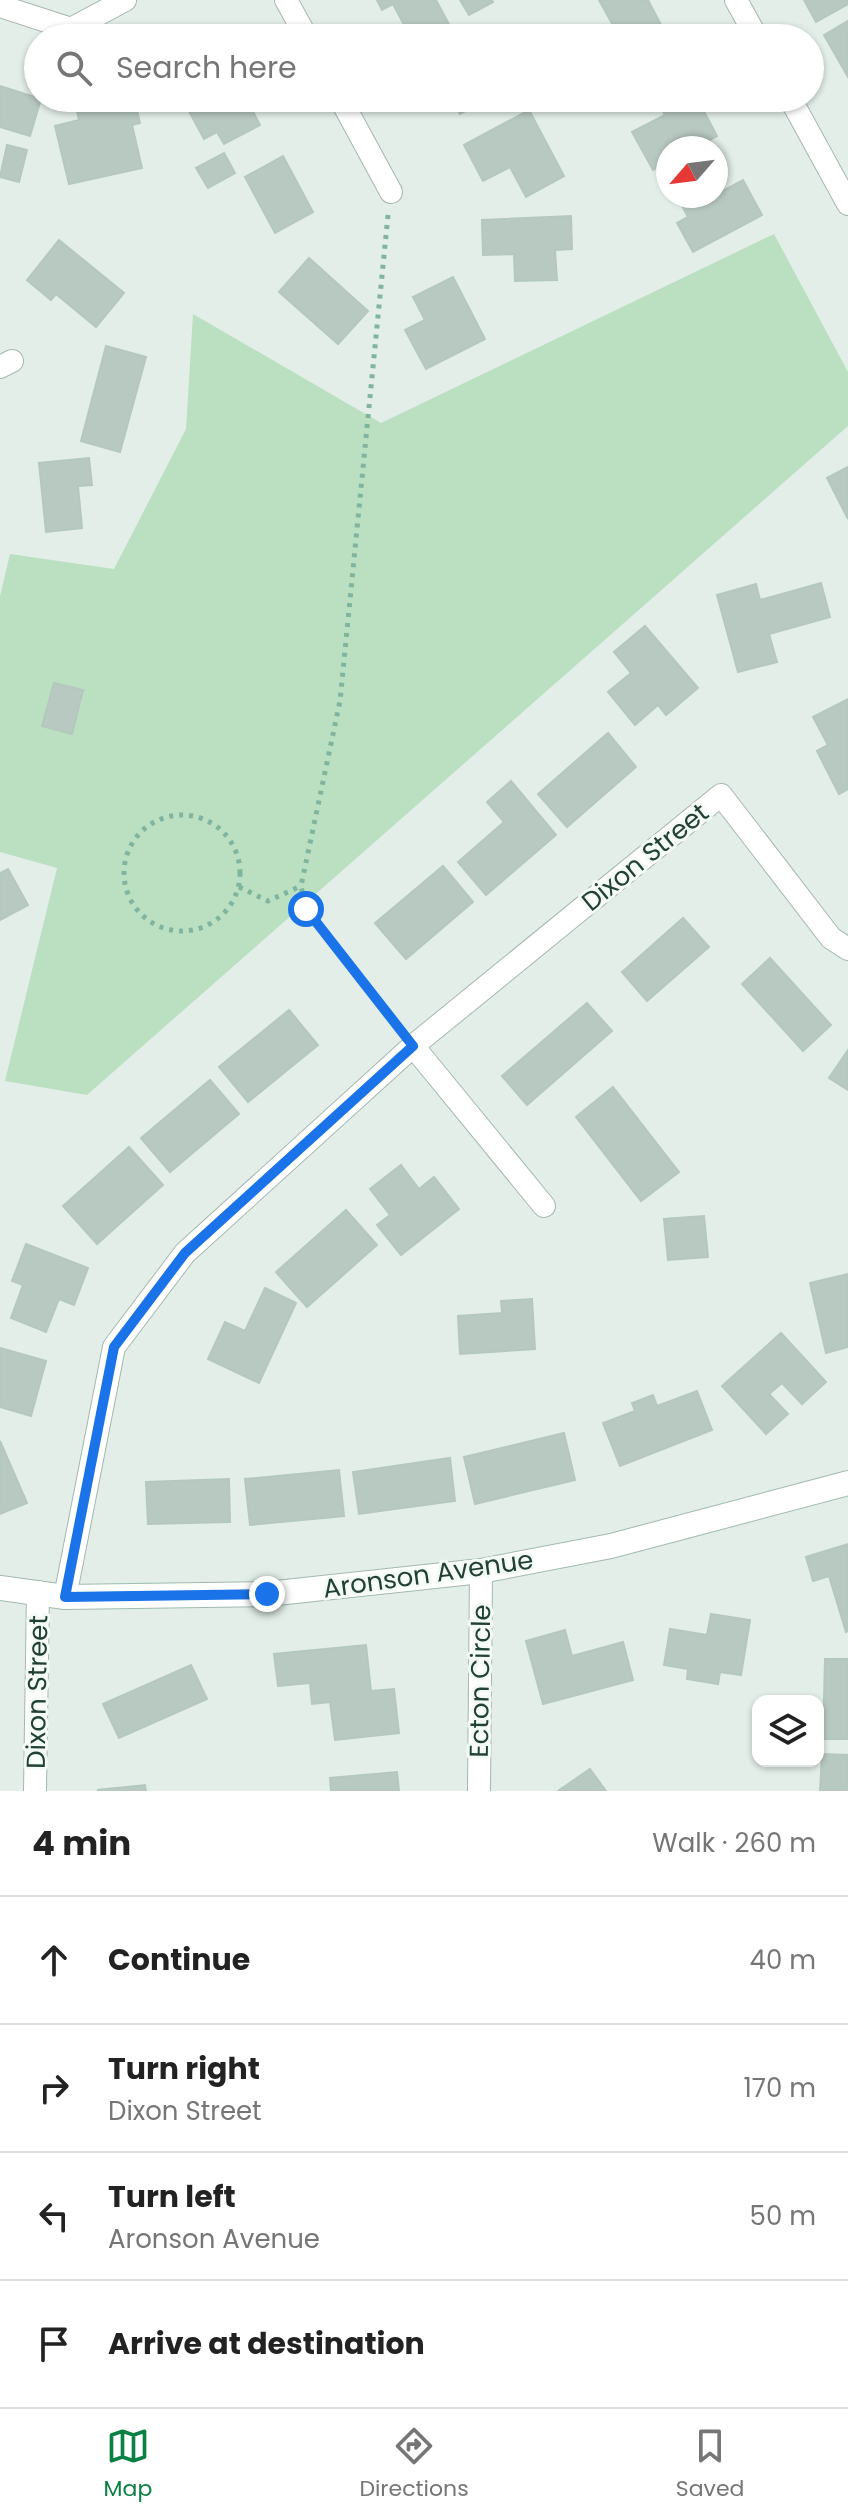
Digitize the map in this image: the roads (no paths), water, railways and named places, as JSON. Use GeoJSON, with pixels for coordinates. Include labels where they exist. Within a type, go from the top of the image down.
{"type":"FeatureCollection","features":[{"type":"Feature","properties":{"kind":"street"},"geometry":{"type":"LineString","coordinates":[[80,24],[125,0]]}},
{"type":"Feature","properties":{"kind":"street"},"geometry":{"type":"LineString","coordinates":[[286,0],[299,24]]}},
{"type":"Feature","properties":{"kind":"street"},"geometry":{"type":"LineString","coordinates":[[736,0],[749,24]]}},
{"type":"Feature","properties":{"kind":"street"},"geometry":{"type":"LineString","coordinates":[[0,6],[56,24]]}},
{"type":"Feature","properties":{"kind":"street"},"geometry":{"type":"LineString","coordinates":[[348,112],[391,192]]}},
{"type":"Feature","properties":{"kind":"street"},"geometry":{"type":"LineString","coordinates":[[798,112],[848,204]]}},
{"type":"Feature","properties":{"kind":"street","name":"Dixon Street"},"geometry":{"type":"LineString","coordinates":[[65,1597],[114,1347],[185,1253],[413,1046],[721,795],[831,938],[848,949]]}},
{"type":"Feature","properties":{"kind":"street"},"geometry":{"type":"LineString","coordinates":[[413,1046],[544,1206]]}},
{"type":"Feature","properties":{"kind":"street","name":"Aronson Avenue"},"geometry":{"type":"LineString","coordinates":[[0,1588],[65,1597],[267,1594],[481,1571],[611,1546],[848,1483]]}},
{"type":"Feature","properties":{"kind":"street","name":"Ecton Circle"},"geometry":{"type":"LineString","coordinates":[[479,1791],[481,1571]]}},
{"type":"Feature","properties":{"kind":"street","name":"Dixon Street"},"geometry":{"type":"LineString","coordinates":[[35,1791],[38,1592]]}}]}
